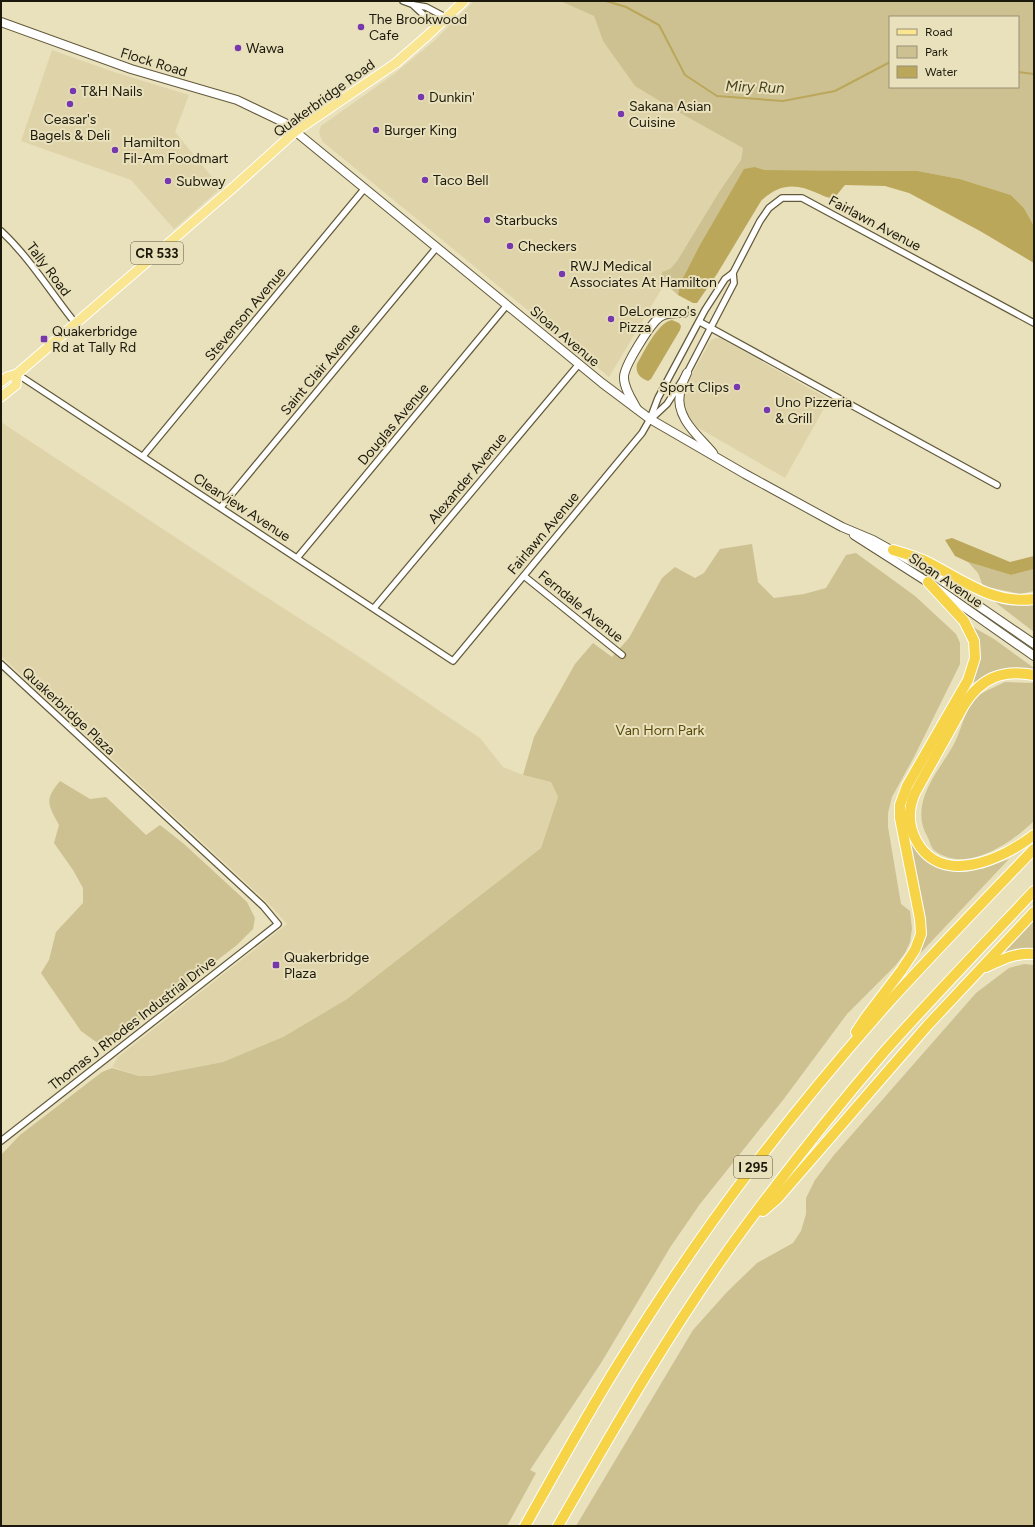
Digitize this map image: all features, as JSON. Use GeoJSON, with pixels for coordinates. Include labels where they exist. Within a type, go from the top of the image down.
{"type":"FeatureCollection","features":[{"type":"Feature","properties":{"kind":"highway"},"geometry":{"type":"LineString","coordinates":[[893,550],[922,559],[974,588],[992,595],[1016,600],[1034,599]]}},
{"type":"Feature","properties":{"kind":"highway"},"geometry":{"type":"LineString","coordinates":[[840,1058],[866,1017],[907,963],[919,942],[920,919],[900,824],[900,805],[907,786],[966,684],[974,664],[975,647],[972,634],[967,624],[957,611],[928,582]]}},
{"type":"Feature","properties":{"kind":"highway"},"geometry":{"type":"LineString","coordinates":[[1034,676],[1014,674],[999,675],[985,682],[974,692],[964,706],[915,793],[911,803],[909,817],[913,834],[921,848],[933,859],[955,866],[972,865],[991,860],[1010,852],[1034,835]]}},
{"type":"Feature","properties":{"kind":"highway","name":"I 295"},"geometry":{"type":"LineString","coordinates":[[525,1526],[606,1385],[666,1290],[747,1174],[840,1058],[890,1002],[1034,849]]}},
{"type":"Feature","properties":{"kind":"highway","name":"I 295"},"geometry":{"type":"LineString","coordinates":[[558,1526],[617,1423],[663,1347],[747,1224],[815,1136],[885,1052],[934,997],[1034,891]]}},
{"type":"Feature","properties":{"kind":"highway"},"geometry":{"type":"LineString","coordinates":[[747,1224],[777,1199],[917,1037],[1034,912]]}},
{"type":"Feature","properties":{"kind":"highway"},"geometry":{"type":"LineString","coordinates":[[979,971],[1007,958],[1021,954],[1034,954]]}},
{"type":"Feature","properties":{"kind":"main road","name":"Quakerbridge Road"},"geometry":{"type":"LineString","coordinates":[[1,382],[7,377],[17,374],[76,324],[296,131],[381,74],[437,28],[464,1]]}},
{"type":"Feature","properties":{"kind":"main road","name":"Flock Road"},"geometry":{"type":"LineString","coordinates":[[1,22],[132,69],[237,100],[285,123],[296,131]]}},
{"type":"Feature","properties":{"kind":"main road","name":"Sloan Avenue"},"geometry":{"type":"LineString","coordinates":[[296,131],[578,364],[637,410],[718,458],[842,527],[893,550],[936,576],[1034,644]]}},
{"type":"Feature","properties":{"kind":"main road"},"geometry":{"type":"LineString","coordinates":[[637,410],[624,381],[627,366],[648,330],[657,318],[669,313],[684,313]]}},
{"type":"Feature","properties":{"kind":"main road"},"geometry":{"type":"LineString","coordinates":[[687,373],[680,394],[680,411],[687,422],[718,458]]}},
{"type":"Feature","properties":{"kind":"main road","name":"Quakerbridge Road"},"geometry":{"type":"LineString","coordinates":[[1,397],[16,385],[17,374]]}},
{"type":"Feature","properties":{"kind":"main road","name":"Sloan Avenue"},"geometry":{"type":"LineString","coordinates":[[842,527],[870,547],[928,582],[1034,656]]}},
{"type":"Feature","properties":{"kind":"street"},"geometry":{"type":"LineString","coordinates":[[403,1],[426,7],[447,18]]}},
{"type":"Feature","properties":{"kind":"street"},"geometry":{"type":"LineString","coordinates":[[414,5],[437,28]]}},
{"type":"Feature","properties":{"kind":"street","name":"Stevenson Avenue"},"geometry":{"type":"LineString","coordinates":[[143,456],[365,188]]}},
{"type":"Feature","properties":{"kind":"street","name":"Fairlawn Avenue"},"geometry":{"type":"LineString","coordinates":[[452,661],[639,437],[650,419],[658,398],[725,278],[733,273],[760,221],[769,208],[782,198],[802,198],[1034,323]]}},
{"type":"Feature","properties":{"kind":"street","name":"Tally Road"},"geometry":{"type":"LineString","coordinates":[[1,230],[36,270],[55,298],[76,324]]}},
{"type":"Feature","properties":{"kind":"street","name":"Saint Clair Avenue"},"geometry":{"type":"LineString","coordinates":[[221,507],[437,247]]}},
{"type":"Feature","properties":{"kind":"street","name":"Fairlawn Avenue"},"geometry":{"type":"LineString","coordinates":[[650,419],[667,404],[687,373],[734,283],[733,273]]}},
{"type":"Feature","properties":{"kind":"street","name":"Douglas Avenue"},"geometry":{"type":"LineString","coordinates":[[297,558],[507,305]]}},
{"type":"Feature","properties":{"kind":"street"},"geometry":{"type":"LineString","coordinates":[[700,322],[997,485]]}},
{"type":"Feature","properties":{"kind":"street","name":"Alexander Avenue"},"geometry":{"type":"LineString","coordinates":[[374,608],[578,364]]}},
{"type":"Feature","properties":{"kind":"street","name":"Clearview Avenue"},"geometry":{"type":"LineString","coordinates":[[17,374],[221,507],[452,661]]}},
{"type":"Feature","properties":{"kind":"street","name":"Ferndale Avenue"},"geometry":{"type":"LineString","coordinates":[[524,576],[622,655]]}},
{"type":"Feature","properties":{"kind":"street","name":"Quakerbridge Plaza"},"geometry":{"type":"LineString","coordinates":[[1,664],[263,906],[278,924]]}},
{"type":"Feature","properties":{"kind":"street","name":"Thomas J Rhodes Industrial Drive"},"geometry":{"type":"LineString","coordinates":[[1,1141],[278,924]]}},
{"type":"Feature","properties":{"kind":"shaded area"},"geometry":{"type":"Polygon","coordinates":[[[474,1],[560,1],[594,16],[603,41],[743,148],[741,160],[719,192],[677,261],[661,280],[664,285],[609,377],[323,142],[320,136],[319,132],[321,126],[394,74],[434,41],[474,1]]]}},
{"type":"Feature","properties":{"kind":"shaded area"},"geometry":{"type":"Polygon","coordinates":[[[52,50],[114,72],[189,95],[175,132],[221,188],[174,229],[131,180],[21,141],[52,50]]]}},
{"type":"Feature","properties":{"kind":"shaded area"},"geometry":{"type":"Polygon","coordinates":[[[720,338],[828,399],[785,478],[697,427],[683,412],[682,396],[686,385],[711,340],[720,338]]]}},
{"type":"Feature","properties":{"kind":"shaded area","name":"Quakerbridge Plaza"},"geometry":{"type":"Polygon","coordinates":[[[1,422],[358,656],[480,738],[503,767],[523,775],[551,782],[558,797],[541,848],[347,999],[283,1037],[223,1062],[151,1076],[139,1076],[112,1067],[118,1057],[287,924],[269,904],[1,656],[1,422]]]}},
{"type":"Feature","properties":{"kind":"green space"},"geometry":{"type":"Polygon","coordinates":[[[560,1],[1034,1],[1034,226],[1024,208],[1011,195],[960,179],[918,171],[765,170],[755,167],[680,284],[678,295],[661,280],[662,272],[670,269],[677,261],[719,192],[741,160],[743,148],[635,86],[603,41],[594,16],[560,1]]]}},
{"type":"Feature","properties":{"kind":"green space","name":"Van Horn Park"},"geometry":{"type":"Polygon","coordinates":[[[752,544],[758,582],[774,598],[804,594],[826,588],[846,555],[856,553],[915,596],[956,634],[960,643],[960,664],[914,757],[892,797],[888,813],[888,827],[901,904],[910,911],[912,929],[910,942],[905,953],[895,966],[847,1014],[783,1100],[700,1204],[671,1246],[601,1363],[530,1470],[536,1473],[507,1526],[1,1526],[1,1155],[20,1135],[102,1072],[112,1068],[139,1076],[151,1076],[223,1062],[283,1037],[347,999],[541,848],[558,797],[551,782],[523,775],[534,737],[575,664],[593,643],[612,657],[629,638],[662,578],[675,567],[695,578],[704,573],[720,549],[752,544]]]}},
{"type":"Feature","properties":{"kind":"green space"},"geometry":{"type":"Polygon","coordinates":[[[968,562],[1011,575],[1034,569],[1034,591],[1020,594],[983,586],[978,573],[968,562]]]}},
{"type":"Feature","properties":{"kind":"green space"},"geometry":{"type":"Polygon","coordinates":[[[991,599],[1012,605],[1034,602],[1034,632],[991,599]]]}},
{"type":"Feature","properties":{"kind":"green space"},"geometry":{"type":"Polygon","coordinates":[[[973,627],[994,639],[1034,668],[1034,671],[984,678],[971,684],[981,656],[973,627]]]}},
{"type":"Feature","properties":{"kind":"green space"},"geometry":{"type":"Polygon","coordinates":[[[1005,682],[1034,683],[1034,821],[1013,838],[988,853],[961,859],[947,857],[934,850],[924,830],[921,815],[924,798],[927,789],[957,739],[966,714],[972,703],[982,694],[1005,682]]]}},
{"type":"Feature","properties":{"kind":"green space"},"geometry":{"type":"Polygon","coordinates":[[[60,781],[90,799],[106,797],[146,835],[160,825],[184,844],[247,902],[255,918],[253,929],[237,945],[110,1043],[99,1044],[81,1031],[41,973],[49,960],[56,932],[83,903],[83,888],[73,870],[54,843],[59,825],[49,803],[52,793],[60,781]]]}},
{"type":"Feature","properties":{"kind":"green space"},"geometry":{"type":"Polygon","coordinates":[[[909,841],[919,851],[956,870],[982,869],[1009,859],[913,961],[924,936],[909,841]]]}},
{"type":"Feature","properties":{"kind":"green space"},"geometry":{"type":"Polygon","coordinates":[[[1034,920],[1034,950],[1015,950],[1004,953],[1034,920]]]}},
{"type":"Feature","properties":{"kind":"green space"},"geometry":{"type":"Polygon","coordinates":[[[1024,964],[1034,965],[1034,1526],[576,1526],[693,1330],[727,1292],[757,1263],[793,1243],[801,1231],[806,1214],[806,1198],[815,1180],[834,1155],[976,993],[1009,968],[1024,964]]]}},
{"type":"Feature","properties":{"kind":"water"},"geometry":{"type":"Polygon","coordinates":[[[755,167],[765,170],[918,171],[960,179],[1011,195],[1024,208],[1034,226],[1034,263],[980,231],[909,193],[885,186],[845,185],[835,197],[830,198],[807,189],[785,187],[773,191],[761,201],[717,274],[697,303],[693,303],[678,295],[680,284],[700,245],[744,169],[755,167]]]}},
{"type":"Feature","properties":{"kind":"water"},"geometry":{"type":"Polygon","coordinates":[[[672,320],[679,323],[681,326],[680,330],[651,379],[648,381],[639,375],[637,364],[647,345],[657,332],[667,322],[672,320]]]}},
{"type":"Feature","properties":{"kind":"water"},"geometry":{"type":"Polygon","coordinates":[[[952,538],[1010,562],[1034,556],[1034,569],[1011,575],[968,562],[955,556],[945,540],[952,538]]]}},
{"type":"Feature","properties":{"kind":"waterway","name":"Miry Run"},"geometry":{"type":"LineString","coordinates":[[606,1],[626,7],[659,25],[685,75],[717,96],[783,101],[835,91],[889,63]]}},
{"type":"Feature","properties":{"kind":"waterway","name":"Miry Run"},"geometry":{"type":"LineString","coordinates":[[1019,72],[1034,74]]}},
{"type":"Feature","properties":{"kind":"place","name":"The Brookwood Cafe"},"geometry":{"type":"Point","coordinates":[361,27]}},
{"type":"Feature","properties":{"kind":"place","name":"Wawa"},"geometry":{"type":"Point","coordinates":[238,48]}},
{"type":"Feature","properties":{"kind":"place","name":"T&H Nails"},"geometry":{"type":"Point","coordinates":[73,91]}},
{"type":"Feature","properties":{"kind":"place","name":"Dunkin'"},"geometry":{"type":"Point","coordinates":[421,97]}},
{"type":"Feature","properties":{"kind":"place","name":"Ceasar's Bagels & Deli"},"geometry":{"type":"Point","coordinates":[70,104]}},
{"type":"Feature","properties":{"kind":"place","name":"Sakana Asian Cuisine"},"geometry":{"type":"Point","coordinates":[621,114]}},
{"type":"Feature","properties":{"kind":"place","name":"Burger King"},"geometry":{"type":"Point","coordinates":[376,130]}},
{"type":"Feature","properties":{"kind":"place","name":"Hamilton Fil-Am Foodmart"},"geometry":{"type":"Point","coordinates":[115,150]}},
{"type":"Feature","properties":{"kind":"place","name":"Taco Bell"},"geometry":{"type":"Point","coordinates":[425,180]}},
{"type":"Feature","properties":{"kind":"place","name":"Subway"},"geometry":{"type":"Point","coordinates":[168,181]}},
{"type":"Feature","properties":{"kind":"place","name":"Starbucks"},"geometry":{"type":"Point","coordinates":[487,220]}},
{"type":"Feature","properties":{"kind":"place","name":"Checkers"},"geometry":{"type":"Point","coordinates":[510,246]}},
{"type":"Feature","properties":{"kind":"place","name":"RWJ Medical Associates At Hamilton"},"geometry":{"type":"Point","coordinates":[562,274]}},
{"type":"Feature","properties":{"kind":"place","name":"DeLorenzo's Pizza"},"geometry":{"type":"Point","coordinates":[611,319]}},
{"type":"Feature","properties":{"kind":"place","name":"Quakerbridge Rd at Tally Rd"},"geometry":{"type":"Point","coordinates":[44,339]}},
{"type":"Feature","properties":{"kind":"place","name":"Sport Clips"},"geometry":{"type":"Point","coordinates":[737,387]}},
{"type":"Feature","properties":{"kind":"place","name":"Uno Pizzeria & Grill"},"geometry":{"type":"Point","coordinates":[767,410]}},
{"type":"Feature","properties":{"kind":"place","name":"Quakerbridge Plaza"},"geometry":{"type":"Point","coordinates":[276,965]}}]}
